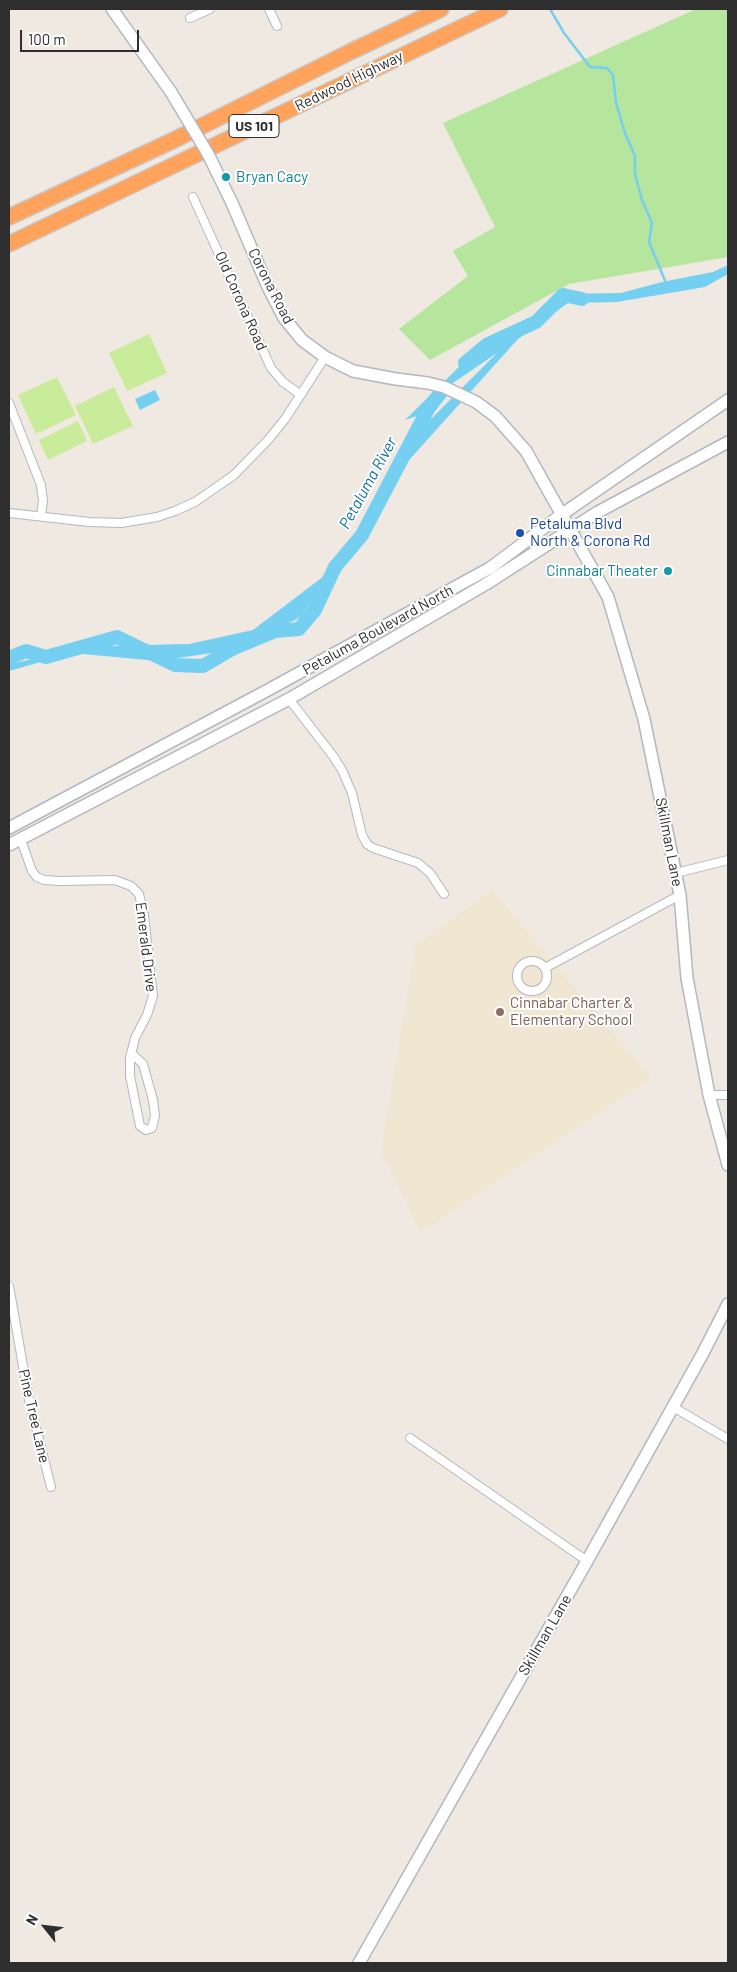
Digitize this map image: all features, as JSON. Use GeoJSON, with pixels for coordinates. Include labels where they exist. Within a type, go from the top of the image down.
{"type":"FeatureCollection","features":[{"type":"Feature","properties":{"kind":"highway","name":"Redwood Highway"},"geometry":{"type":"LineString","coordinates":[[9,217],[174,140],[441,9]]}},
{"type":"Feature","properties":{"kind":"highway","name":"Redwood Highway"},"geometry":{"type":"LineString","coordinates":[[9,244],[500,9]]}},
{"type":"Feature","properties":{"kind":"main road","name":"Corona Road"},"geometry":{"type":"LineString","coordinates":[[112,9],[171,92],[208,154],[232,203],[268,287],[284,318],[302,340],[325,357],[353,370],[428,382],[476,402],[494,416],[526,451],[569,530]]}},
{"type":"Feature","properties":{"kind":"main road","name":"Petaluma Boulevard North"},"geometry":{"type":"LineString","coordinates":[[9,828],[430,603],[490,568],[561,515],[728,400]]}},
{"type":"Feature","properties":{"kind":"main road","name":"Petaluma Boulevard North"},"geometry":{"type":"LineString","coordinates":[[9,845],[22,840],[289,699],[486,584],[598,512],[728,442]]}},
{"type":"Feature","properties":{"kind":"main road","name":"Skillman Lane"},"geometry":{"type":"LineString","coordinates":[[569,530],[608,597],[643,717],[680,895],[687,978],[710,1095],[728,1165]]}},
{"type":"Feature","properties":{"kind":"main road","name":"Skillman Lane"},"geometry":{"type":"LineString","coordinates":[[359,1963],[587,1561],[728,1304]]}},
{"type":"Feature","properties":{"kind":"street"},"geometry":{"type":"LineString","coordinates":[[190,18],[210,9]]}},
{"type":"Feature","properties":{"kind":"street"},"geometry":{"type":"LineString","coordinates":[[268,9],[277,26]]}},
{"type":"Feature","properties":{"kind":"street","name":"Old Corona Road"},"geometry":{"type":"LineString","coordinates":[[193,197],[271,368],[283,382],[301,395]]}},
{"type":"Feature","properties":{"kind":"street"},"geometry":{"type":"LineString","coordinates":[[9,512],[89,522],[121,523],[156,517],[175,511],[215,490],[251,459],[285,419],[325,357]]}},
{"type":"Feature","properties":{"kind":"street"},"geometry":{"type":"LineString","coordinates":[[9,403],[42,485],[43,501],[41,516]]}},
{"type":"Feature","properties":{"kind":"street"},"geometry":{"type":"LineString","coordinates":[[289,699],[334,756],[342,770],[352,793],[362,835],[367,844],[373,848],[418,863],[430,873],[444,894]]}},
{"type":"Feature","properties":{"kind":"street","name":"Emerald Drive"},"geometry":{"type":"LineString","coordinates":[[22,840],[32,871],[37,877],[44,880],[60,881],[114,880],[131,886],[139,894],[144,915],[153,996],[147,1015],[135,1038],[131,1053],[130,1076],[140,1126],[146,1130],[152,1128],[154,1122],[154,1100],[143,1064],[131,1053]]}},
{"type":"Feature","properties":{"kind":"street"},"geometry":{"type":"LineString","coordinates":[[676,873],[728,860]]}},
{"type":"Feature","properties":{"kind":"street"},"geometry":{"type":"LineString","coordinates":[[545,968],[680,895]]}},
{"type":"Feature","properties":{"kind":"street"},"geometry":{"type":"LineString","coordinates":[[533,961],[538,962],[545,968],[546,980],[539,989],[529,991],[521,986],[517,977],[523,964],[533,961]]}},
{"type":"Feature","properties":{"kind":"street"},"geometry":{"type":"LineString","coordinates":[[710,1095],[728,1095]]}},
{"type":"Feature","properties":{"kind":"street","name":"Pine Tree Lane"},"geometry":{"type":"LineString","coordinates":[[9,1286],[29,1400],[51,1487]]}},
{"type":"Feature","properties":{"kind":"street"},"geometry":{"type":"LineString","coordinates":[[673,1407],[728,1438]]}},
{"type":"Feature","properties":{"kind":"street"},"geometry":{"type":"LineString","coordinates":[[410,1438],[587,1561]]}},
{"type":"Feature","properties":{"kind":"shaded area","name":"Cinnabar Charter & Elementary School"},"geometry":{"type":"Polygon","coordinates":[[[492,890],[651,1078],[420,1233],[381,1150],[416,945],[492,890]]]}},
{"type":"Feature","properties":{"kind":"green space"},"geometry":{"type":"Polygon","coordinates":[[[696,9],[728,9],[728,257],[569,284],[430,360],[399,329],[468,276],[453,251],[495,227],[443,123],[696,9]]]}},
{"type":"Feature","properties":{"kind":"green space"},"geometry":{"type":"Polygon","coordinates":[[[149,334],[167,373],[127,391],[109,353],[149,334]]]}},
{"type":"Feature","properties":{"kind":"green space"},"geometry":{"type":"Polygon","coordinates":[[[57,377],[76,415],[36,434],[18,395],[57,377]]]}},
{"type":"Feature","properties":{"kind":"green space"},"geometry":{"type":"Polygon","coordinates":[[[114,387],[133,426],[93,444],[75,406],[114,387]]]}},
{"type":"Feature","properties":{"kind":"green space"},"geometry":{"type":"Polygon","coordinates":[[[78,421],[87,441],[48,460],[39,440],[78,421]]]}},
{"type":"Feature","properties":{"kind":"water"},"geometry":{"type":"Polygon","coordinates":[[[728,265],[728,274],[705,287],[617,302],[568,303],[518,339],[392,479],[344,564],[299,618],[232,650],[158,661],[72,653],[9,671],[9,664],[33,659],[62,647],[189,644],[253,630],[328,573],[362,525],[407,443],[497,353],[453,383],[420,415],[405,420],[469,357],[520,330],[566,294],[621,293],[662,282],[713,272],[728,265]]]}},
{"type":"Feature","properties":{"kind":"water"},"geometry":{"type":"Polygon","coordinates":[[[155,390],[160,400],[140,410],[135,399],[155,390]]]}},
{"type":"Feature","properties":{"kind":"waterway"},"geometry":{"type":"LineString","coordinates":[[550,9],[564,33],[590,67],[607,68],[613,75],[616,103],[625,133],[635,156],[635,174],[642,200],[652,223],[649,242],[666,283]]}},
{"type":"Feature","properties":{"kind":"waterway","name":"Petaluma River"},"geometry":{"type":"LineString","coordinates":[[465,363],[488,344],[536,322],[563,295],[582,299]]}},
{"type":"Feature","properties":{"kind":"waterway","name":"Petaluma River"},"geometry":{"type":"LineString","coordinates":[[9,658],[26,651],[46,657],[117,637],[175,665],[203,666],[234,648],[275,631],[299,629],[315,610],[335,567],[362,535],[428,409],[445,387]]}},
{"type":"Feature","properties":{"kind":"place","name":"Bryan Cacy"},"geometry":{"type":"Point","coordinates":[226,177]}},
{"type":"Feature","properties":{"kind":"place","name":"Petaluma Blvd North & Corona Rd"},"geometry":{"type":"Point","coordinates":[520,533]}},
{"type":"Feature","properties":{"kind":"place","name":"Cinnabar Theater"},"geometry":{"type":"Point","coordinates":[668,571]}},
{"type":"Feature","properties":{"kind":"place","name":"Cinnabar Charter & Elementary School"},"geometry":{"type":"Point","coordinates":[500,1012]}}]}
